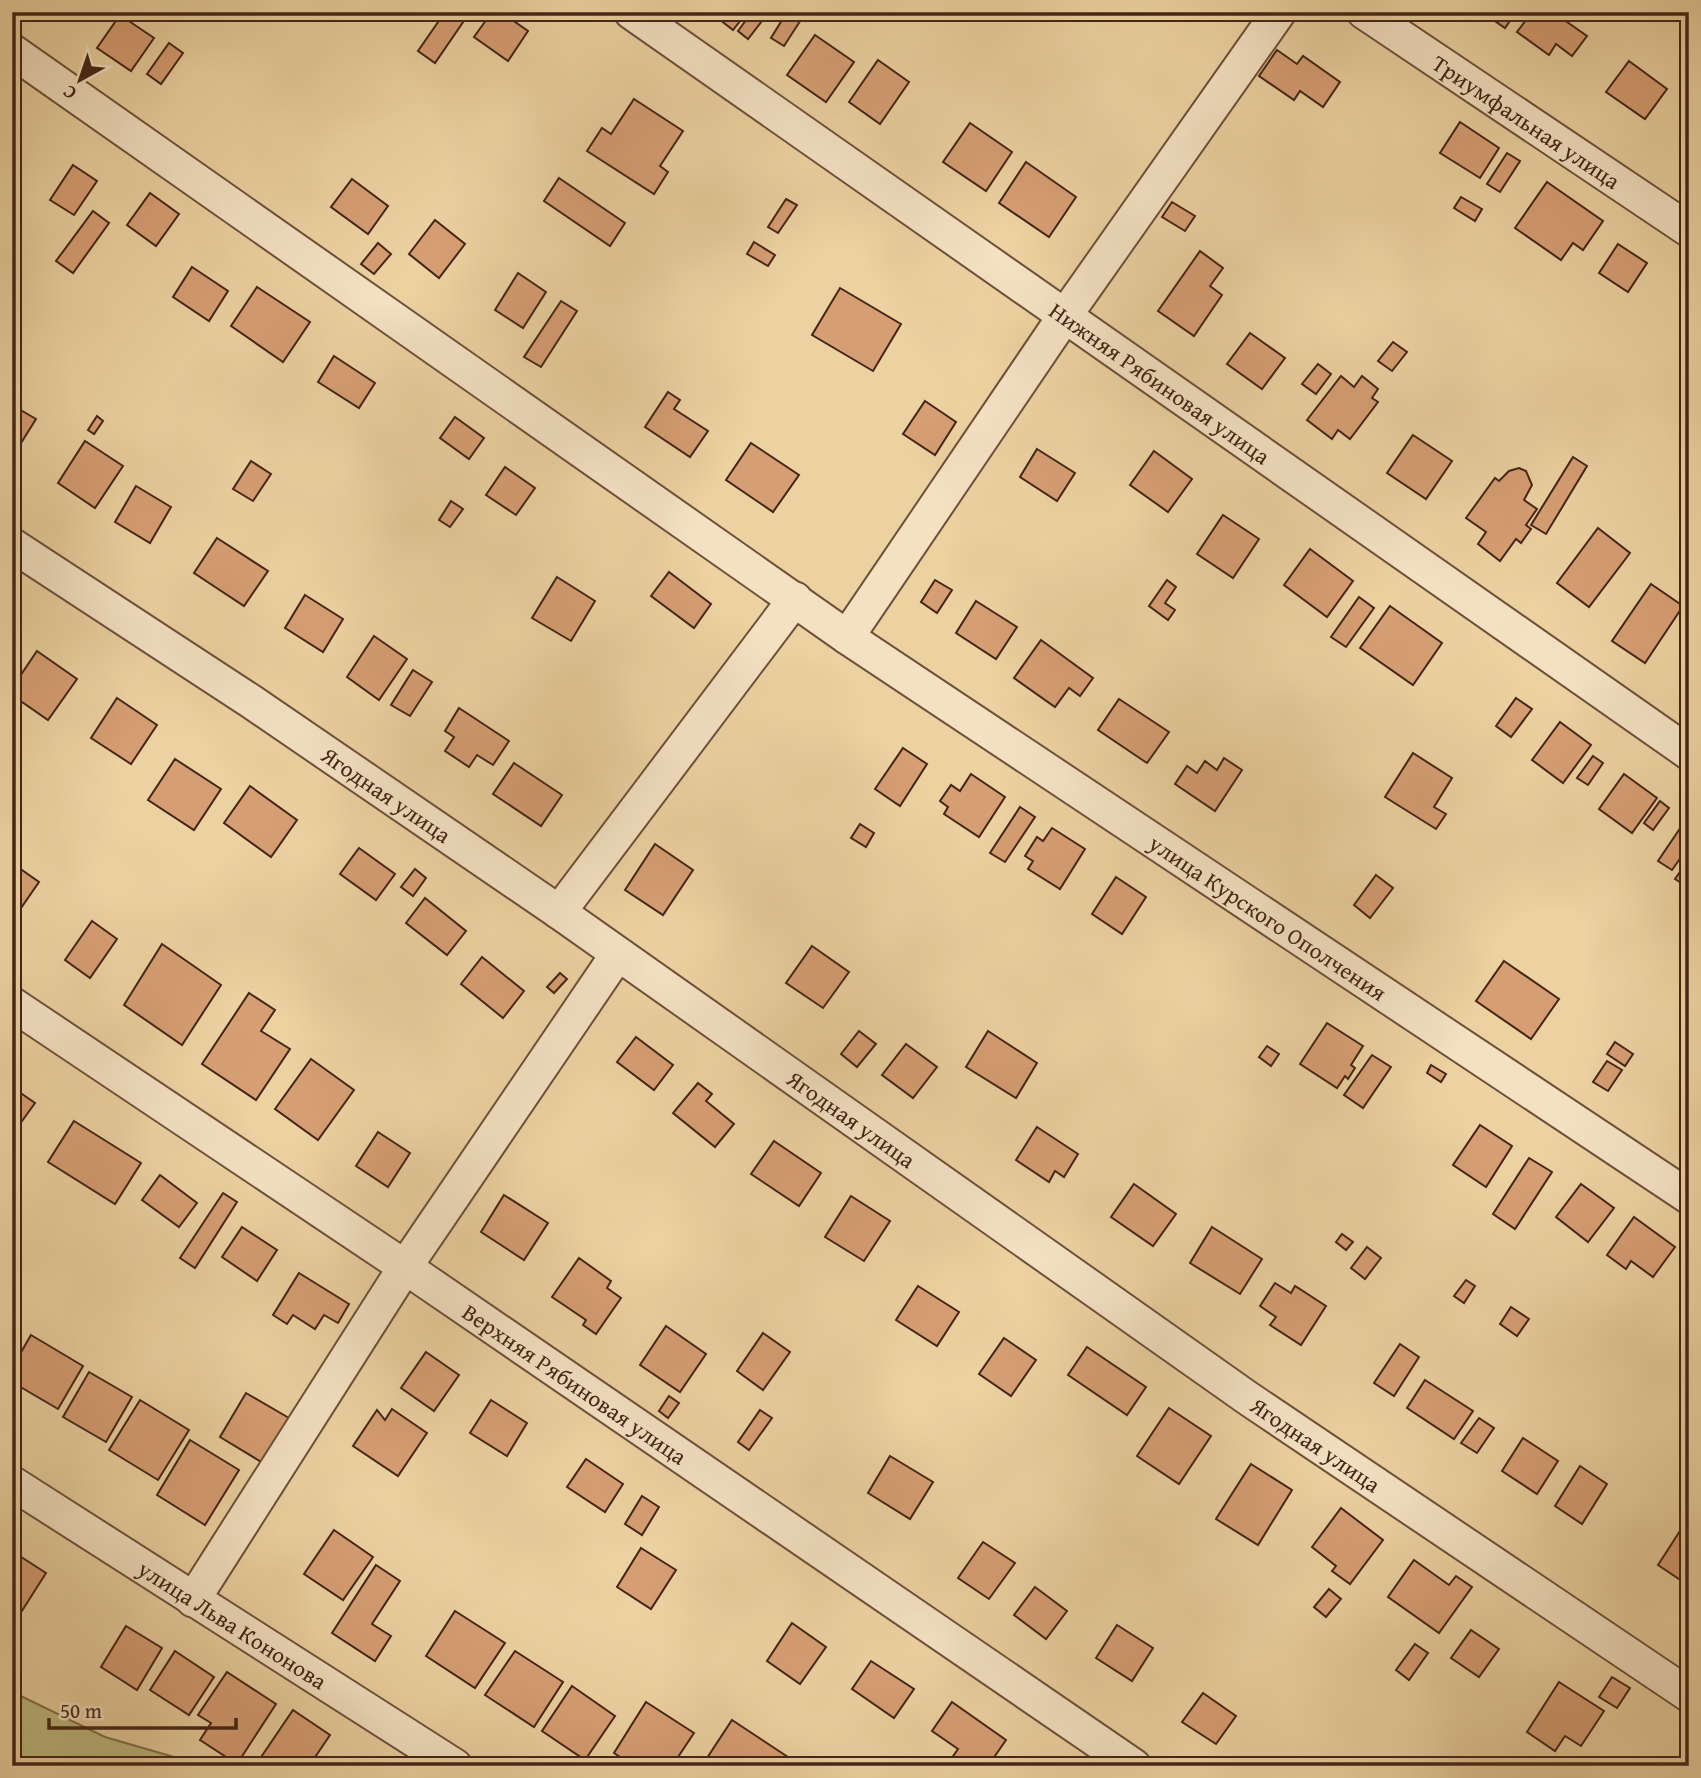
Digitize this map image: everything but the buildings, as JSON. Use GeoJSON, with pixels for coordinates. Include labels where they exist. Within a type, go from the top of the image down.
{"type":"FeatureCollection","features":[{"type":"Feature","properties":{"kind":"street","name":"Нижняя Рябиновая улица"},"geometry":{"type":"LineString","coordinates":[[631,12],[1689,753]]}},
{"type":"Feature","properties":{"kind":"street"},"geometry":{"type":"LineString","coordinates":[[847,637],[1065,317],[1279,12]]}},
{"type":"Feature","properties":{"kind":"street","name":"Триумфальная улица"},"geometry":{"type":"LineString","coordinates":[[1364,12],[1689,230]]}},
{"type":"Feature","properties":{"kind":"street","name":"улица Курского Ополчения"},"geometry":{"type":"LineString","coordinates":[[12,51],[847,637],[1689,1196]]}},
{"type":"Feature","properties":{"kind":"street","name":"Ягодная улица"},"geometry":{"type":"LineString","coordinates":[[12,545],[252,702],[559,912],[1249,1399],[1689,1695]]}},
{"type":"Feature","properties":{"kind":"street"},"geometry":{"type":"LineString","coordinates":[[559,912],[795,599]]}},
{"type":"Feature","properties":{"kind":"street"},"geometry":{"type":"LineString","coordinates":[[193,1600],[405,1267],[617,955]]}},
{"type":"Feature","properties":{"kind":"street","name":"Верхняя Рябиновая улица"},"geometry":{"type":"LineString","coordinates":[[12,1004],[405,1267],[1134,1766]]}},
{"type":"Feature","properties":{"kind":"street","name":"улица Льва Кононова"},"geometry":{"type":"LineString","coordinates":[[12,1483],[455,1766]]}},
{"type":"Feature","properties":{"kind":"shaded area"},"geometry":{"type":"Polygon","coordinates":[[[12,1696],[21,1696],[105,1737],[205,1766],[12,1766],[12,1696]]]}}]}
